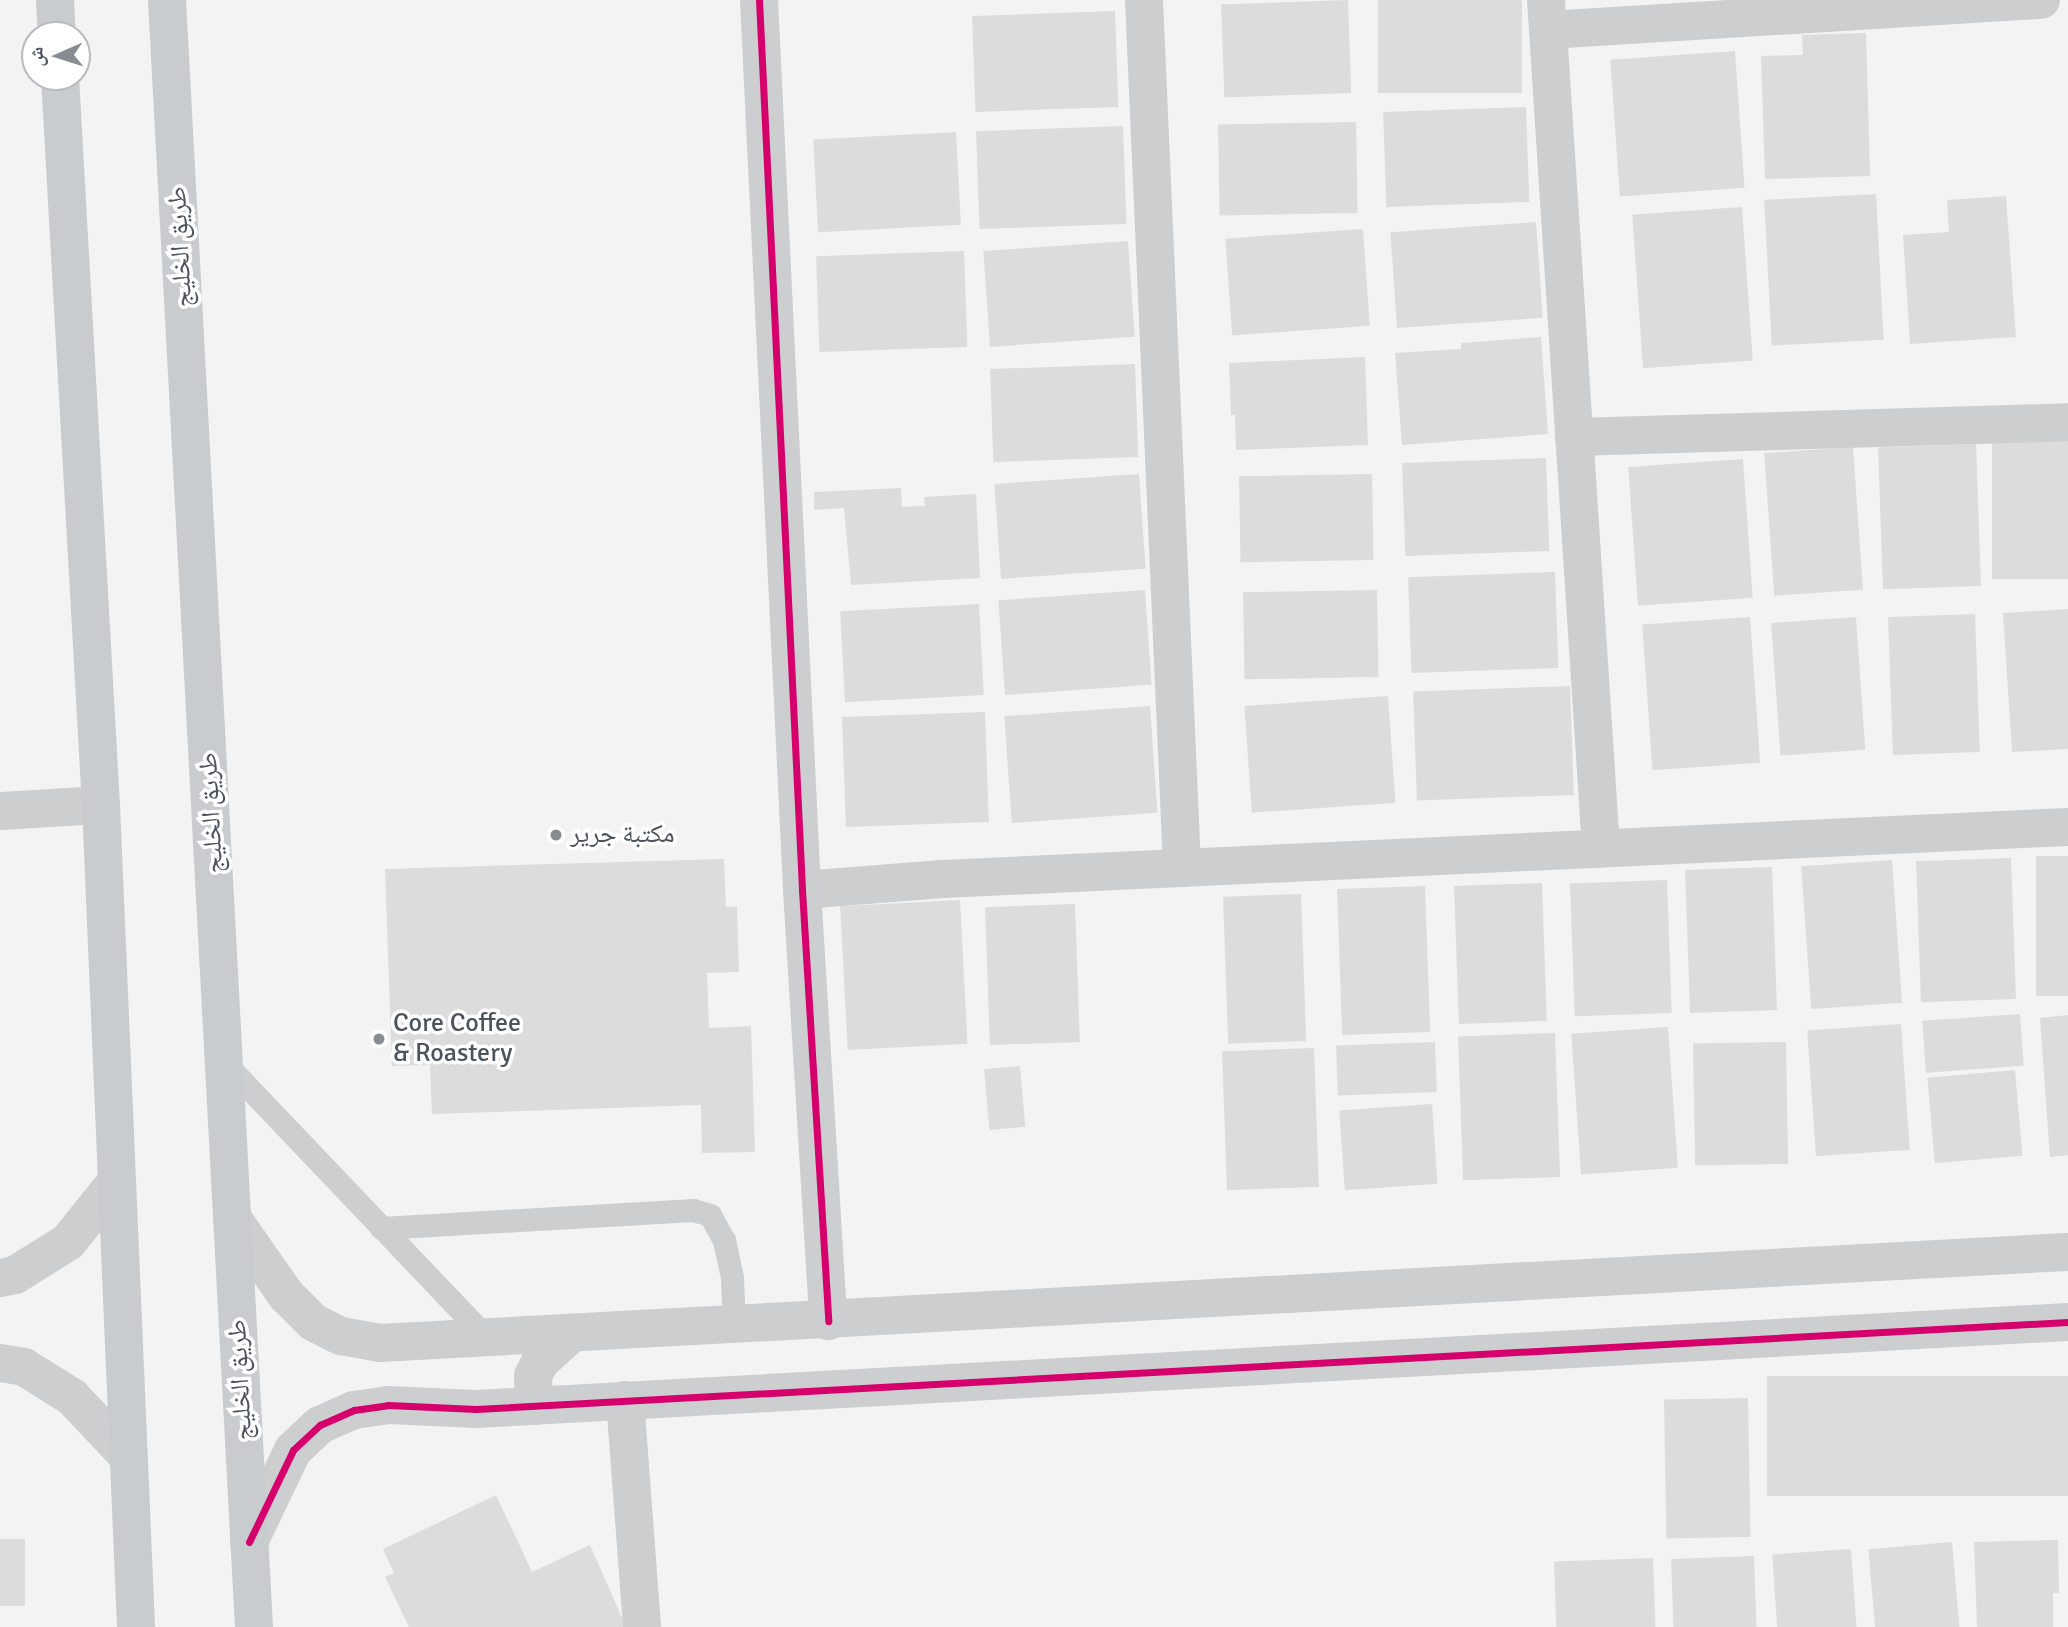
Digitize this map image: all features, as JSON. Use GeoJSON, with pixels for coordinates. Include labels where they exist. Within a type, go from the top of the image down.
{"type":"FeatureCollection","features":[{"type":"Feature","properties":{"kind":"main road"},"geometry":{"type":"LineString","coordinates":[[55,0],[56,21]]}},
{"type":"Feature","properties":{"kind":"main road","name":"طريق الخليج"},"geometry":{"type":"LineString","coordinates":[[167,0],[226,1064],[254,1627]]}},
{"type":"Feature","properties":{"kind":"main road"},"geometry":{"type":"LineString","coordinates":[[61,91],[101,805],[126,1454],[136,1627]]}},
{"type":"Feature","properties":{"kind":"street"},"geometry":{"type":"LineString","coordinates":[[759,0],[802,890],[828,1321]]}},
{"type":"Feature","properties":{"kind":"street"},"geometry":{"type":"LineString","coordinates":[[1144,0],[1182,868]]}},
{"type":"Feature","properties":{"kind":"street"},"geometry":{"type":"LineString","coordinates":[[1601,848],[1547,15],[2041,0]]}},
{"type":"Feature","properties":{"kind":"street"},"geometry":{"type":"LineString","coordinates":[[1574,438],[2068,422]]}},
{"type":"Feature","properties":{"kind":"street"},"geometry":{"type":"LineString","coordinates":[[0,811],[101,805]]}},
{"type":"Feature","properties":{"kind":"street"},"geometry":{"type":"LineString","coordinates":[[802,890],[943,879],[2068,827]]}},
{"type":"Feature","properties":{"kind":"street"},"geometry":{"type":"LineString","coordinates":[[0,1278],[15,1275],[68,1242],[116,1182]]}},
{"type":"Feature","properties":{"kind":"street"},"geometry":{"type":"LineString","coordinates":[[233,1219],[286,1296],[313,1322],[341,1336],[380,1343],[828,1321],[2068,1252]]}},
{"type":"Feature","properties":{"kind":"street"},"geometry":{"type":"LineString","coordinates":[[249,1542],[293,1450],[320,1425],[354,1410],[388,1405],[476,1409],[2068,1322]]}},
{"type":"Feature","properties":{"kind":"street"},"geometry":{"type":"LineString","coordinates":[[534,1406],[533,1376],[540,1362],[572,1333]]}},
{"type":"Feature","properties":{"kind":"street"},"geometry":{"type":"LineString","coordinates":[[0,1363],[24,1367],[72,1397],[126,1454]]}},
{"type":"Feature","properties":{"kind":"street"},"geometry":{"type":"LineString","coordinates":[[625,1400],[642,1627]]}},
{"type":"Feature","properties":{"kind":"lane"},"geometry":{"type":"LineString","coordinates":[[226,1064],[487,1338]]}},
{"type":"Feature","properties":{"kind":"lane"},"geometry":{"type":"LineString","coordinates":[[381,1228],[692,1210],[710,1214],[724,1240],[732,1277],[734,1326]]}},
{"type":"Feature","properties":{"kind":"building"},"geometry":{"type":"Polygon","coordinates":[[[1348,0],[1351,93],[1224,97],[1221,4],[1348,0]]]}},
{"type":"Feature","properties":{"kind":"building"},"geometry":{"type":"Polygon","coordinates":[[[1378,0],[1522,0],[1522,93],[1378,93],[1378,0]]]}},
{"type":"Feature","properties":{"kind":"building"},"geometry":{"type":"Polygon","coordinates":[[[1115,11],[1118,107],[975,112],[972,16],[1115,11]]]}},
{"type":"Feature","properties":{"kind":"building"},"geometry":{"type":"Polygon","coordinates":[[[1866,33],[1870,176],[1765,179],[1761,56],[1803,55],[1802,35],[1866,33]]]}},
{"type":"Feature","properties":{"kind":"building"},"geometry":{"type":"Polygon","coordinates":[[[1735,51],[1745,188],[1620,196],[1610,60],[1735,51]]]}},
{"type":"Feature","properties":{"kind":"building"},"geometry":{"type":"Polygon","coordinates":[[[1526,107],[1529,202],[1386,207],[1383,112],[1526,107]]]}},
{"type":"Feature","properties":{"kind":"building"},"geometry":{"type":"Polygon","coordinates":[[[1356,122],[1358,213],[1220,215],[1218,124],[1356,122]]]}},
{"type":"Feature","properties":{"kind":"building"},"geometry":{"type":"Polygon","coordinates":[[[1123,126],[1126,224],[980,229],[976,131],[1123,126]]]}},
{"type":"Feature","properties":{"kind":"building"},"geometry":{"type":"Polygon","coordinates":[[[956,132],[961,225],[818,232],[813,139],[956,132]]]}},
{"type":"Feature","properties":{"kind":"building"},"geometry":{"type":"Polygon","coordinates":[[[1876,194],[1884,340],[1772,346],[1764,200],[1876,194]]]}},
{"type":"Feature","properties":{"kind":"building"},"geometry":{"type":"Polygon","coordinates":[[[2006,196],[2016,337],[1910,344],[1903,235],[1949,232],[1947,200],[2006,196]]]}},
{"type":"Feature","properties":{"kind":"building"},"geometry":{"type":"Polygon","coordinates":[[[1742,207],[1753,361],[1643,368],[1632,215],[1742,207]]]}},
{"type":"Feature","properties":{"kind":"building"},"geometry":{"type":"Polygon","coordinates":[[[1536,222],[1543,318],[1397,328],[1390,232],[1536,222]]]}},
{"type":"Feature","properties":{"kind":"building"},"geometry":{"type":"Polygon","coordinates":[[[1363,229],[1370,326],[1232,335],[1225,239],[1363,229]]]}},
{"type":"Feature","properties":{"kind":"building"},"geometry":{"type":"Polygon","coordinates":[[[1128,241],[1135,337],[990,347],[983,251],[1128,241]]]}},
{"type":"Feature","properties":{"kind":"building"},"geometry":{"type":"Polygon","coordinates":[[[964,251],[967,347],[819,352],[816,256],[964,251]]]}},
{"type":"Feature","properties":{"kind":"building"},"geometry":{"type":"Polygon","coordinates":[[[1541,337],[1548,434],[1402,445],[1395,353],[1461,349],[1461,343],[1541,337]]]}},
{"type":"Feature","properties":{"kind":"building"},"geometry":{"type":"Polygon","coordinates":[[[1365,357],[1368,445],[1236,450],[1235,415],[1231,415],[1229,363],[1365,357]]]}},
{"type":"Feature","properties":{"kind":"building"},"geometry":{"type":"Polygon","coordinates":[[[1135,364],[1138,457],[993,462],[990,369],[1135,364]]]}},
{"type":"Feature","properties":{"kind":"building"},"geometry":{"type":"Polygon","coordinates":[[[1992,437],[2068,437],[2068,579],[1992,579],[1992,437]]]}},
{"type":"Feature","properties":{"kind":"building"},"geometry":{"type":"Polygon","coordinates":[[[1976,444],[1981,586],[1883,589],[1878,447],[1976,444]]]}},
{"type":"Feature","properties":{"kind":"building"},"geometry":{"type":"Polygon","coordinates":[[[1853,447],[1863,590],[1774,596],[1764,453],[1853,447]]]}},
{"type":"Feature","properties":{"kind":"building"},"geometry":{"type":"Polygon","coordinates":[[[1546,458],[1549,551],[1405,556],[1402,463],[1546,458]]]}},
{"type":"Feature","properties":{"kind":"building"},"geometry":{"type":"Polygon","coordinates":[[[1743,459],[1753,598],[1638,606],[1628,467],[1743,459]]]}},
{"type":"Feature","properties":{"kind":"building"},"geometry":{"type":"Polygon","coordinates":[[[1139,474],[1146,569],[1001,579],[994,484],[1139,474]]]}},
{"type":"Feature","properties":{"kind":"building"},"geometry":{"type":"Polygon","coordinates":[[[1372,474],[1374,560],[1241,562],[1239,476],[1372,474]]]}},
{"type":"Feature","properties":{"kind":"building"},"geometry":{"type":"Polygon","coordinates":[[[901,488],[902,507],[925,506],[924,497],[976,494],[980,578],[851,585],[844,508],[814,510],[814,492],[901,488]]]}},
{"type":"Feature","properties":{"kind":"building"},"geometry":{"type":"Polygon","coordinates":[[[1555,572],[1558,668],[1411,673],[1408,577],[1555,572]]]}},
{"type":"Feature","properties":{"kind":"building"},"geometry":{"type":"Polygon","coordinates":[[[1145,590],[1152,685],[1005,695],[998,600],[1145,590]]]}},
{"type":"Feature","properties":{"kind":"building"},"geometry":{"type":"Polygon","coordinates":[[[1377,590],[1379,677],[1245,679],[1243,592],[1377,590]]]}},
{"type":"Feature","properties":{"kind":"building"},"geometry":{"type":"Polygon","coordinates":[[[979,604],[984,695],[845,702],[840,611],[979,604]]]}},
{"type":"Feature","properties":{"kind":"building"},"geometry":{"type":"Polygon","coordinates":[[[2068,609],[2068,749],[2012,752],[2003,613],[2068,609]]]}},
{"type":"Feature","properties":{"kind":"building"},"geometry":{"type":"Polygon","coordinates":[[[1975,614],[1980,752],[1893,755],[1888,617],[1975,614]]]}},
{"type":"Feature","properties":{"kind":"building"},"geometry":{"type":"Polygon","coordinates":[[[1750,617],[1760,763],[1652,770],[1642,625],[1750,617]]]}},
{"type":"Feature","properties":{"kind":"building"},"geometry":{"type":"Polygon","coordinates":[[[1856,617],[1865,750],[1780,756],[1771,623],[1856,617]]]}},
{"type":"Feature","properties":{"kind":"building"},"geometry":{"type":"Polygon","coordinates":[[[1570,686],[1574,795],[1417,800],[1413,691],[1570,686]]]}},
{"type":"Feature","properties":{"kind":"building"},"geometry":{"type":"Polygon","coordinates":[[[1388,696],[1395,803],[1252,813],[1244,706],[1388,696]]]}},
{"type":"Feature","properties":{"kind":"building"},"geometry":{"type":"Polygon","coordinates":[[[1150,706],[1157,813],[1012,823],[1004,716],[1150,706]]]}},
{"type":"Feature","properties":{"kind":"building"},"geometry":{"type":"Polygon","coordinates":[[[985,712],[989,822],[846,827],[842,717],[985,712]]]}},
{"type":"Feature","properties":{"kind":"building"},"geometry":{"type":"Polygon","coordinates":[[[2036,856],[2068,856],[2068,996],[2036,996],[2036,856]]]}},
{"type":"Feature","properties":{"kind":"building"},"geometry":{"type":"Polygon","coordinates":[[[2011,858],[2016,999],[1921,1002],[1916,861],[2011,858]]]}},
{"type":"Feature","properties":{"kind":"building"},"geometry":{"type":"Polygon","coordinates":[[[724,859],[726,907],[737,906],[739,972],[707,973],[709,1028],[751,1026],[755,1152],[702,1153],[701,1105],[432,1114],[430,1065],[392,1066],[385,869],[724,859]]]}},
{"type":"Feature","properties":{"kind":"building"},"geometry":{"type":"Polygon","coordinates":[[[1892,860],[1902,1003],[1811,1009],[1801,866],[1892,860]]]}},
{"type":"Feature","properties":{"kind":"building"},"geometry":{"type":"Polygon","coordinates":[[[1772,867],[1777,1010],[1690,1013],[1685,870],[1772,867]]]}},
{"type":"Feature","properties":{"kind":"building"},"geometry":{"type":"Polygon","coordinates":[[[1667,880],[1672,1013],[1575,1016],[1570,883],[1667,880]]]}},
{"type":"Feature","properties":{"kind":"building"},"geometry":{"type":"Polygon","coordinates":[[[1542,883],[1547,1021],[1459,1024],[1454,886],[1542,883]]]}},
{"type":"Feature","properties":{"kind":"building"},"geometry":{"type":"Polygon","coordinates":[[[1425,886],[1430,1032],[1342,1035],[1337,889],[1425,886]]]}},
{"type":"Feature","properties":{"kind":"building"},"geometry":{"type":"Polygon","coordinates":[[[1301,894],[1306,1041],[1228,1044],[1223,897],[1301,894]]]}},
{"type":"Feature","properties":{"kind":"building"},"geometry":{"type":"Polygon","coordinates":[[[960,900],[968,1044],[848,1050],[840,906],[960,900]]]}},
{"type":"Feature","properties":{"kind":"building"},"geometry":{"type":"Polygon","coordinates":[[[1075,904],[1080,1042],[990,1045],[985,907],[1075,904]]]}},
{"type":"Feature","properties":{"kind":"building"},"geometry":{"type":"Polygon","coordinates":[[[2020,1014],[2024,1066],[1926,1073],[1922,1021],[2020,1014]]]}},
{"type":"Feature","properties":{"kind":"building"},"geometry":{"type":"Polygon","coordinates":[[[2068,1015],[2068,1155],[2050,1157],[2040,1018],[2068,1015]]]}},
{"type":"Feature","properties":{"kind":"building"},"geometry":{"type":"Polygon","coordinates":[[[1901,1024],[1910,1150],[1816,1156],[1807,1031],[1901,1024]]]}},
{"type":"Feature","properties":{"kind":"building"},"geometry":{"type":"Polygon","coordinates":[[[1668,1027],[1678,1168],[1581,1174],[1571,1034],[1668,1027]]]}},
{"type":"Feature","properties":{"kind":"building"},"geometry":{"type":"Polygon","coordinates":[[[1555,1033],[1560,1177],[1463,1180],[1458,1036],[1555,1033]]]}},
{"type":"Feature","properties":{"kind":"building"},"geometry":{"type":"Polygon","coordinates":[[[1435,1042],[1437,1092],[1338,1095],[1336,1045],[1435,1042]]]}},
{"type":"Feature","properties":{"kind":"building"},"geometry":{"type":"Polygon","coordinates":[[[1786,1042],[1788,1164],[1695,1166],[1693,1044],[1786,1042]]]}},
{"type":"Feature","properties":{"kind":"building"},"geometry":{"type":"Polygon","coordinates":[[[1314,1048],[1319,1187],[1227,1190],[1222,1051],[1314,1048]]]}},
{"type":"Feature","properties":{"kind":"building"},"geometry":{"type":"Polygon","coordinates":[[[1020,1066],[1025,1127],[989,1130],[984,1069],[1020,1066]]]}},
{"type":"Feature","properties":{"kind":"building"},"geometry":{"type":"Polygon","coordinates":[[[2015,1070],[2022,1156],[1935,1163],[1927,1078],[2015,1070]]]}},
{"type":"Feature","properties":{"kind":"building"},"geometry":{"type":"Polygon","coordinates":[[[1432,1104],[1438,1184],[1345,1190],[1339,1110],[1432,1104]]]}},
{"type":"Feature","properties":{"kind":"building"},"geometry":{"type":"Polygon","coordinates":[[[1767,1376],[2068,1376],[2068,1496],[1767,1496],[1767,1376]]]}},
{"type":"Feature","properties":{"kind":"building"},"geometry":{"type":"Polygon","coordinates":[[[1748,1398],[1750,1537],[1666,1538],[1664,1399],[1748,1398]]]}},
{"type":"Feature","properties":{"kind":"building"},"geometry":{"type":"Polygon","coordinates":[[[496,1495],[532,1572],[590,1545],[626,1627],[409,1627],[385,1577],[394,1573],[383,1549],[496,1495]]]}},
{"type":"Feature","properties":{"kind":"building"},"geometry":{"type":"Polygon","coordinates":[[[0,1539],[25,1539],[25,1606],[0,1606],[0,1539]]]}},
{"type":"Feature","properties":{"kind":"building"},"geometry":{"type":"Polygon","coordinates":[[[2058,1540],[2059,1593],[2053,1593],[2053,1627],[1977,1627],[1974,1542],[2058,1540]]]}},
{"type":"Feature","properties":{"kind":"building"},"geometry":{"type":"Polygon","coordinates":[[[1952,1542],[1959,1627],[1875,1627],[1868,1549],[1952,1542]]]}},
{"type":"Feature","properties":{"kind":"building"},"geometry":{"type":"Polygon","coordinates":[[[1851,1549],[1856,1627],[1777,1627],[1772,1555],[1851,1549]]]}},
{"type":"Feature","properties":{"kind":"building"},"geometry":{"type":"Polygon","coordinates":[[[1754,1556],[1756,1627],[1673,1627],[1671,1559],[1754,1556]]]}},
{"type":"Feature","properties":{"kind":"building"},"geometry":{"type":"Polygon","coordinates":[[[1653,1558],[1655,1627],[1556,1627],[1554,1561],[1653,1558]]]}},
{"type":"Feature","properties":{"kind":"cycle path"},"geometry":{"type":"LineString","coordinates":[[759,0],[802,890],[828,1321]]}},
{"type":"Feature","properties":{"kind":"cycle path"},"geometry":{"type":"LineString","coordinates":[[249,1542],[293,1450],[320,1425],[354,1410],[388,1405],[476,1409],[2068,1322]]}},
{"type":"Feature","properties":{"kind":"place","name":"مكتبة جرير"},"geometry":{"type":"Point","coordinates":[556,835]}},
{"type":"Feature","properties":{"kind":"place","name":"Core Coffee & Roastery"},"geometry":{"type":"Point","coordinates":[379,1039]}}]}
